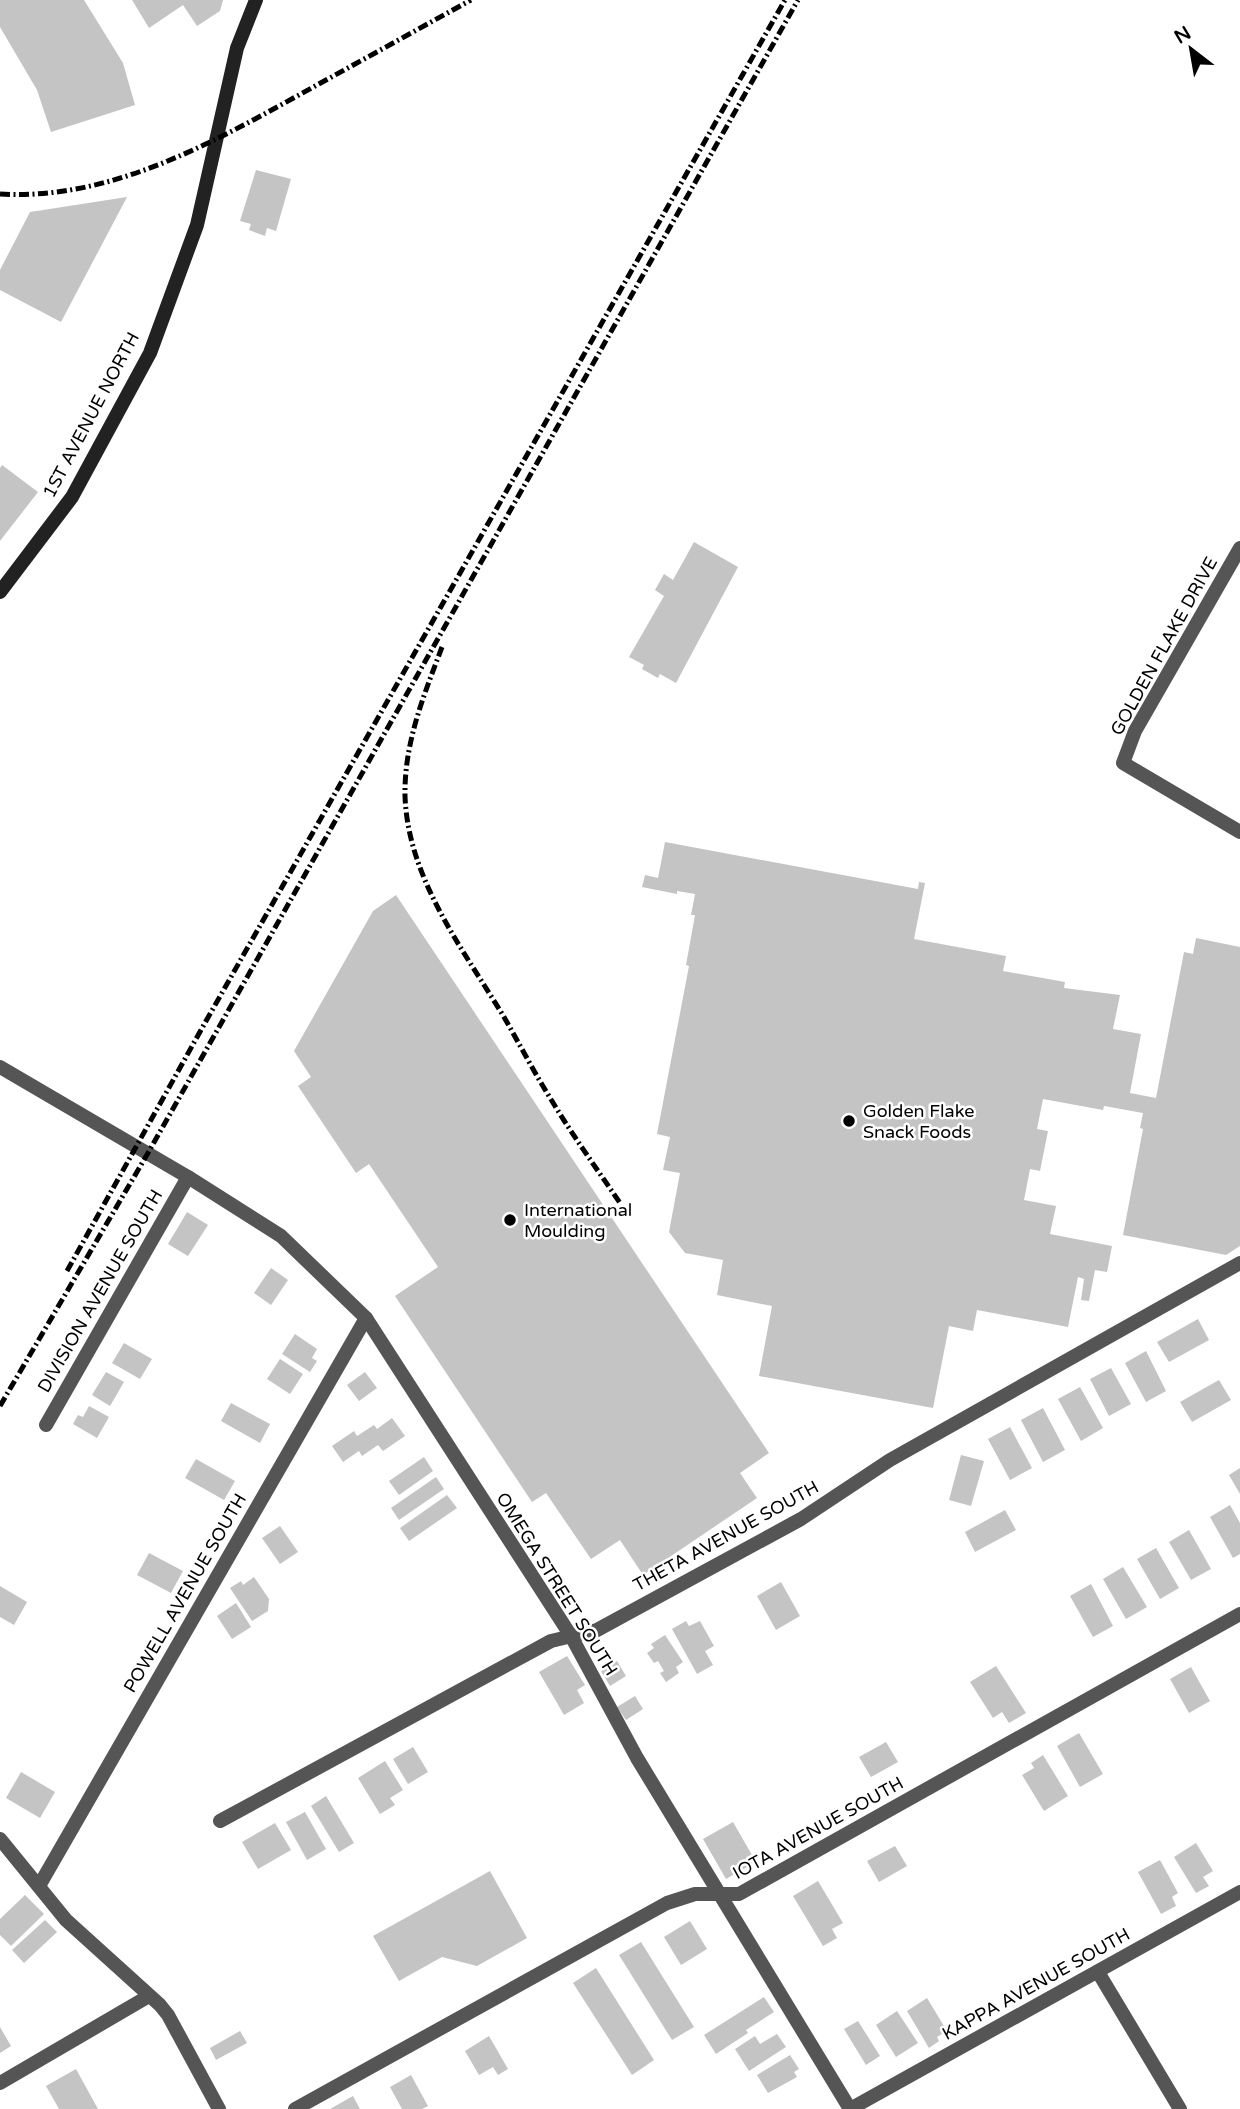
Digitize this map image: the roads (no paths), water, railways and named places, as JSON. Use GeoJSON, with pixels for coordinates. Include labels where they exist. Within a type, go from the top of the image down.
{"type":"FeatureCollection","features":[{"type":"Feature","properties":{"kind":"street","name":"1ST AVENUE NORTH"},"geometry":{"type":"LineString","coordinates":[[0,592],[72,497],[150,353],[197,225],[237,48],[256,0]]}},
{"type":"Feature","properties":{"kind":"street","name":"GOLDEN FLAKE DRIVE"},"geometry":{"type":"LineString","coordinates":[[1240,548],[1135,731],[1123,763],[1240,832]]}},
{"type":"Feature","properties":{"kind":"street","name":"OMEGA STREET SOUTH"},"geometry":{"type":"LineString","coordinates":[[0,1067],[188,1177],[281,1236],[366,1318],[570,1636],[637,1758],[850,2109]]}},
{"type":"Feature","properties":{"kind":"street","name":"DIVISION AVENUE SOUTH"},"geometry":{"type":"LineString","coordinates":[[46,1425],[188,1177]]}},
{"type":"Feature","properties":{"kind":"street","name":"THETA AVENUE SOUTH"},"geometry":{"type":"LineString","coordinates":[[220,1821],[551,1641],[597,1630],[802,1519],[890,1460],[1240,1263]]}},
{"type":"Feature","properties":{"kind":"street","name":"POWELL AVENUE SOUTH"},"geometry":{"type":"LineString","coordinates":[[39,1886],[366,1318]]}},
{"type":"Feature","properties":{"kind":"street","name":"IOTA AVENUE SOUTH"},"geometry":{"type":"LineString","coordinates":[[295,2109],[667,1903],[695,1894],[739,1894],[1240,1614]]}},
{"type":"Feature","properties":{"kind":"street"},"geometry":{"type":"LineString","coordinates":[[0,1839],[66,1920],[168,2015],[219,2109]]}},
{"type":"Feature","properties":{"kind":"street","name":"KAPPA AVENUE SOUTH"},"geometry":{"type":"LineString","coordinates":[[850,2109],[1240,1892]]}},
{"type":"Feature","properties":{"kind":"street"},"geometry":{"type":"LineString","coordinates":[[1098,1972],[1180,2109]]}},
{"type":"Feature","properties":{"kind":"street"},"geometry":{"type":"LineString","coordinates":[[0,2083],[149,1996]]}},
{"type":"Feature","properties":{"kind":"railway"},"geometry":{"type":"LineString","coordinates":[[0,194],[42,194],[84,187],[125,177],[165,162],[243,125],[471,0]]}},
{"type":"Feature","properties":{"kind":"railway"},"geometry":{"type":"LineString","coordinates":[[67,1271],[785,0]]}},
{"type":"Feature","properties":{"kind":"railway"},"geometry":{"type":"LineString","coordinates":[[0,1406],[148,1153],[798,0]]}},
{"type":"Feature","properties":{"kind":"railway"},"geometry":{"type":"LineString","coordinates":[[442,647],[416,720],[408,757],[405,796],[408,827],[416,856],[455,939],[560,1114],[620,1203]]}},
{"type":"Feature","properties":{"kind":"place","name":"Golden Flake Snack Foods"},"geometry":{"type":"Point","coordinates":[849,1121]}},
{"type":"Feature","properties":{"kind":"place","name":"International Moulding"},"geometry":{"type":"Point","coordinates":[510,1220]}}]}
